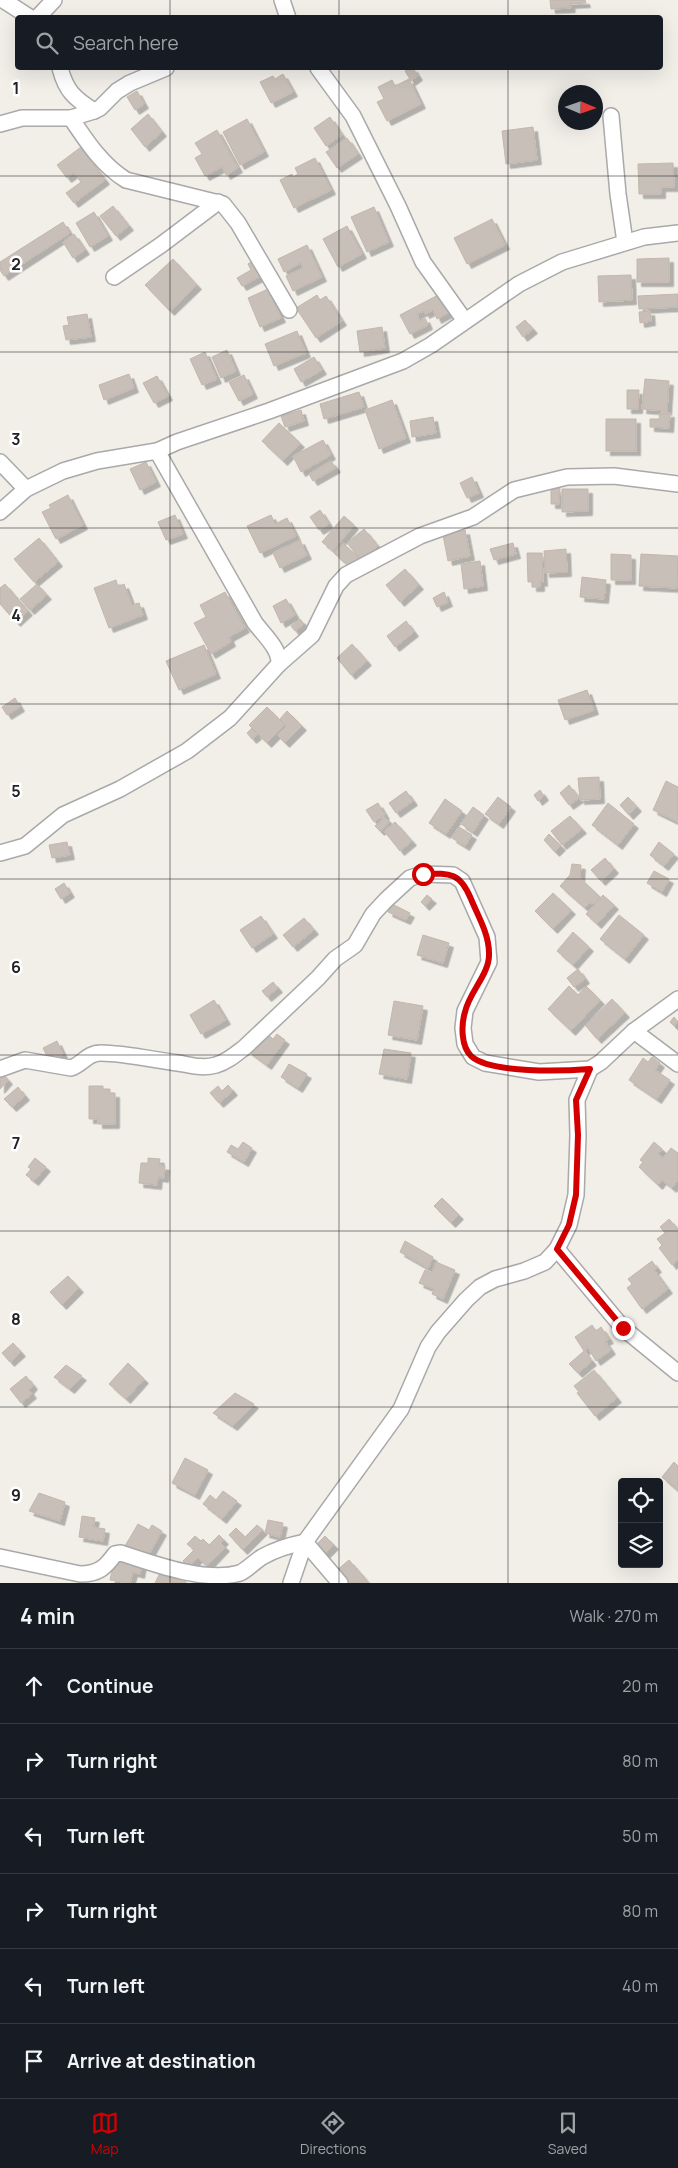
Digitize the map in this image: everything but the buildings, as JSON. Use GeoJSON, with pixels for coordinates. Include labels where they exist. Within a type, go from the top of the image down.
{"type":"FeatureCollection","features":[{"type":"Feature","properties":{"kind":"street"},"geometry":{"type":"LineString","coordinates":[[3,0],[26,15]]}},
{"type":"Feature","properties":{"kind":"street"},"geometry":{"type":"LineString","coordinates":[[40,15],[54,0]]}},
{"type":"Feature","properties":{"kind":"street"},"geometry":{"type":"LineString","coordinates":[[282,0],[287,15]]}},
{"type":"Feature","properties":{"kind":"street"},"geometry":{"type":"LineString","coordinates":[[61,70],[74,98],[94,111]]}},
{"type":"Feature","properties":{"kind":"street"},"geometry":{"type":"LineString","coordinates":[[0,124],[22,118],[71,118],[94,111],[130,83],[161,70]]}},
{"type":"Feature","properties":{"kind":"street"},"geometry":{"type":"LineString","coordinates":[[319,70],[353,116],[377,162],[423,262],[465,321]]}},
{"type":"Feature","properties":{"kind":"street"},"geometry":{"type":"LineString","coordinates":[[611,116],[618,194],[625,242]]}},
{"type":"Feature","properties":{"kind":"street"},"geometry":{"type":"LineString","coordinates":[[71,118],[101,160],[114,173],[126,180],[218,202],[229,209],[289,310]]}},
{"type":"Feature","properties":{"kind":"street"},"geometry":{"type":"LineString","coordinates":[[114,277],[161,245],[218,202]]}},
{"type":"Feature","properties":{"kind":"street"},"geometry":{"type":"LineString","coordinates":[[0,512],[26,488],[75,467],[97,461],[157,451],[177,442],[278,408],[403,361],[431,345],[519,284],[562,262],[644,237],[678,233]]}},
{"type":"Feature","properties":{"kind":"street"},"geometry":{"type":"LineString","coordinates":[[157,451],[255,623],[272,645],[278,656],[279,664]]}},
{"type":"Feature","properties":{"kind":"street"},"geometry":{"type":"LineString","coordinates":[[0,462],[26,488]]}},
{"type":"Feature","properties":{"kind":"street"},"geometry":{"type":"LineString","coordinates":[[0,853],[25,846],[63,815],[120,789],[187,751],[230,718],[279,664],[312,635],[336,586],[346,575],[420,536],[473,517],[514,490],[567,476],[614,476],[678,484]]}},
{"type":"Feature","properties":{"kind":"street"},"geometry":{"type":"LineString","coordinates":[[0,1069],[24,1060],[71,1068],[78,1065],[85,1057],[102,1053],[194,1066],[213,1066],[221,1063],[245,1047],[318,978],[335,959],[355,945],[373,914],[410,878],[423,874],[441,873],[458,877],[467,889],[487,937],[490,953],[489,962],[465,1011],[463,1028],[464,1044],[468,1051],[473,1057],[485,1063],[531,1070],[590,1069],[601,1062],[634,1031],[678,999]]}},
{"type":"Feature","properties":{"kind":"street"},"geometry":{"type":"LineString","coordinates":[[634,1031],[678,1064]]}},
{"type":"Feature","properties":{"kind":"street"},"geometry":{"type":"LineString","coordinates":[[291,1583],[305,1542],[342,1494],[401,1409],[428,1347],[444,1325],[480,1287],[495,1279],[524,1272],[545,1262],[557,1249],[569,1225],[576,1195],[578,1135],[576,1100],[590,1069]]}},
{"type":"Feature","properties":{"kind":"street"},"geometry":{"type":"LineString","coordinates":[[557,1249],[623,1328],[678,1373]]}},
{"type":"Feature","properties":{"kind":"street"},"geometry":{"type":"LineString","coordinates":[[0,1557],[80,1574],[90,1574],[103,1570],[115,1554],[121,1552],[153,1565],[189,1575],[228,1578],[242,1572],[274,1551],[305,1542]]}},
{"type":"Feature","properties":{"kind":"street"},"geometry":{"type":"LineString","coordinates":[[305,1542],[340,1583]]}},
{"type":"Feature","properties":{"kind":"route"},"geometry":{"type":"LineString","coordinates":[[423,874],[441,873],[458,877],[467,889],[487,937],[490,953],[489,962],[465,1011],[463,1028],[464,1044],[473,1057],[485,1063],[539,1072],[590,1069],[576,1100],[578,1135],[576,1195],[569,1225],[557,1249],[623,1328]]}}]}
